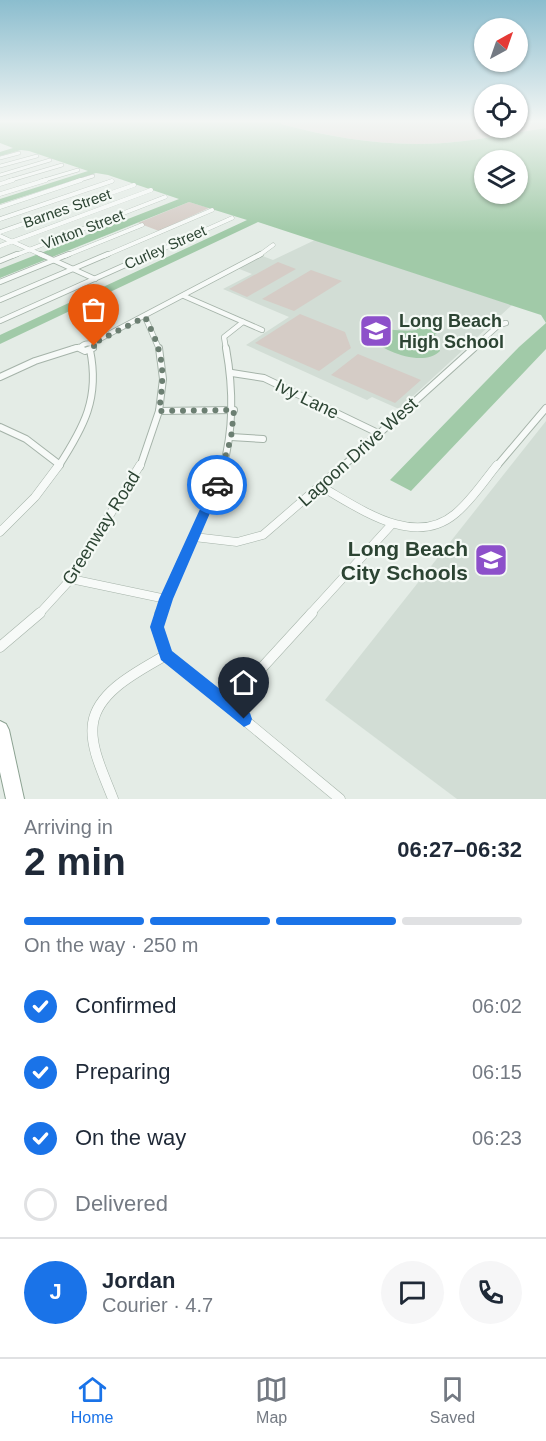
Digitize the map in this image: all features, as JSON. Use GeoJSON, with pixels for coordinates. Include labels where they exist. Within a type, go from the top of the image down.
{"type":"FeatureCollection","features":[{"type":"Feature","properties":{"kind":"highway"},"geometry":{"type":"LineString","coordinates":[[0,730],[15,799]]}},
{"type":"Feature","properties":{"kind":"street"},"geometry":{"type":"LineString","coordinates":[[0,166],[29,158]]}},
{"type":"Feature","properties":{"kind":"street"},"geometry":{"type":"LineString","coordinates":[[0,175],[50,160]]}},
{"type":"Feature","properties":{"kind":"street"},"geometry":{"type":"LineString","coordinates":[[0,184],[62,165]]}},
{"type":"Feature","properties":{"kind":"street"},"geometry":{"type":"LineString","coordinates":[[0,194],[78,170]]}},
{"type":"Feature","properties":{"kind":"street"},"geometry":{"type":"LineString","coordinates":[[0,207],[93,176]]}},
{"type":"Feature","properties":{"kind":"street"},"geometry":{"type":"LineString","coordinates":[[0,219],[112,181]]}},
{"type":"Feature","properties":{"kind":"street","name":"Barnes Street"},"geometry":{"type":"LineString","coordinates":[[0,234],[134,185]]}},
{"type":"Feature","properties":{"kind":"street"},"geometry":{"type":"LineString","coordinates":[[0,246],[151,190]]}},
{"type":"Feature","properties":{"kind":"street","name":"Vinton Street"},"geometry":{"type":"LineString","coordinates":[[0,261],[165,197]]}},
{"type":"Feature","properties":{"kind":"street"},"geometry":{"type":"LineString","coordinates":[[0,300],[212,210]]}},
{"type":"Feature","properties":{"kind":"street","name":"Curley Street"},"geometry":{"type":"LineString","coordinates":[[0,321],[232,218]]}},
{"type":"Feature","properties":{"kind":"street"},"geometry":{"type":"LineString","coordinates":[[0,282],[142,225]]}},
{"type":"Feature","properties":{"kind":"street"},"geometry":{"type":"LineString","coordinates":[[0,234],[95,279]]}},
{"type":"Feature","properties":{"kind":"street"},"geometry":{"type":"LineString","coordinates":[[0,376],[35,361],[79,347],[81,350],[91,347],[260,255],[273,245]]}},
{"type":"Feature","properties":{"kind":"street"},"geometry":{"type":"LineString","coordinates":[[184,296],[262,330]]}},
{"type":"Feature","properties":{"kind":"street","name":"Greenway Road"},"geometry":{"type":"LineString","coordinates":[[0,647],[46,609],[71,579],[139,469],[159,411],[163,379],[158,343],[145,317]]}},
{"type":"Feature","properties":{"kind":"street"},"geometry":{"type":"LineString","coordinates":[[243,322],[224,337],[232,374],[234,410],[231,438],[220,477],[166,599],[157,627],[166,655],[340,799]]}},
{"type":"Feature","properties":{"kind":"street","name":"Lagoon Drive West"},"geometry":{"type":"LineString","coordinates":[[194,537],[234,543],[256,539],[271,530],[499,325],[506,323]]}},
{"type":"Feature","properties":{"kind":"street"},"geometry":{"type":"LineString","coordinates":[[0,532],[37,495],[60,465],[81,428],[92,396],[95,371],[91,347]]}},
{"type":"Feature","properties":{"kind":"street","name":"Ivy Lane"},"geometry":{"type":"LineString","coordinates":[[232,374],[264,378],[380,434]]}},
{"type":"Feature","properties":{"kind":"street"},"geometry":{"type":"LineString","coordinates":[[320,486],[392,524],[426,528],[451,519],[546,408]]}},
{"type":"Feature","properties":{"kind":"street"},"geometry":{"type":"LineString","coordinates":[[159,411],[234,410]]}},
{"type":"Feature","properties":{"kind":"street"},"geometry":{"type":"LineString","coordinates":[[0,427],[26,439],[60,465]]}},
{"type":"Feature","properties":{"kind":"street"},"geometry":{"type":"LineString","coordinates":[[231,438],[263,439]]}},
{"type":"Feature","properties":{"kind":"street"},"geometry":{"type":"LineString","coordinates":[[228,705],[392,524]]}},
{"type":"Feature","properties":{"kind":"street"},"geometry":{"type":"LineString","coordinates":[[71,579],[166,599]]}},
{"type":"Feature","properties":{"kind":"street"},"geometry":{"type":"LineString","coordinates":[[112,799],[92,734],[96,711],[108,693],[166,655]]}},
{"type":"Feature","properties":{"kind":"shaded area"},"geometry":{"type":"Polygon","coordinates":[[[50,158],[474,158],[474,204],[528,204],[528,158],[546,158],[546,323],[541,315],[258,222],[0,344],[0,335],[247,220],[189,202],[0,278],[0,269],[179,199],[96,173],[0,204],[0,199],[88,171],[50,158]]]}},
{"type":"Feature","properties":{"kind":"shaded area"},"geometry":{"type":"Polygon","coordinates":[[[189,202],[209,208],[159,231],[138,223],[189,202]]]}},
{"type":"Feature","properties":{"kind":"shaded area","name":"Long Beach High School"},"geometry":{"type":"Polygon","coordinates":[[[315,240],[512,305],[399,409],[372,397],[367,400],[246,345],[289,317],[223,289],[252,274],[237,268],[260,255],[273,260],[315,240]]]}},
{"type":"Feature","properties":{"kind":"shaded area"},"geometry":{"type":"Polygon","coordinates":[[[278,262],[296,269],[247,297],[229,289],[278,262]]]}},
{"type":"Feature","properties":{"kind":"shaded area"},"geometry":{"type":"Polygon","coordinates":[[[311,270],[342,281],[294,311],[262,299],[311,270]]]}},
{"type":"Feature","properties":{"kind":"shaded area"},"geometry":{"type":"Polygon","coordinates":[[[300,314],[345,332],[351,348],[319,371],[255,343],[300,314]]]}},
{"type":"Feature","properties":{"kind":"shaded area"},"geometry":{"type":"Polygon","coordinates":[[[423,319],[434,321],[441,331],[435,334],[440,351],[433,356],[414,358],[403,356],[368,337],[388,330],[417,330],[417,326],[423,319]]]}},
{"type":"Feature","properties":{"kind":"shaded area"},"geometry":{"type":"Polygon","coordinates":[[[546,323],[546,349],[411,491],[390,480],[519,347],[546,323]]]}},
{"type":"Feature","properties":{"kind":"shaded area"},"geometry":{"type":"Polygon","coordinates":[[[358,354],[421,380],[395,403],[331,375],[358,354]]]}},
{"type":"Feature","properties":{"kind":"shaded area","name":"Long Beach City Schools"},"geometry":{"type":"Polygon","coordinates":[[[546,421],[546,799],[457,799],[325,700],[546,421]]]}},
{"type":"Feature","properties":{"kind":"way so far"},"geometry":{"type":"LineString","coordinates":[[94,346],[92,344],[145,317],[158,343],[161,357],[163,379],[159,411],[234,410],[231,438],[217,485]]}},
{"type":"Feature","properties":{"kind":"place","name":"Long Beach High School"},"geometry":{"type":"Point","coordinates":[376,331]}},
{"type":"Feature","properties":{"kind":"place","name":"Long Beach City Schools"},"geometry":{"type":"Point","coordinates":[491,560]}},
{"type":"Feature","properties":{"kind":"route"},"geometry":{"type":"LineString","coordinates":[[217,485],[166,599],[157,627],[166,655],[244,719]]}}]}
